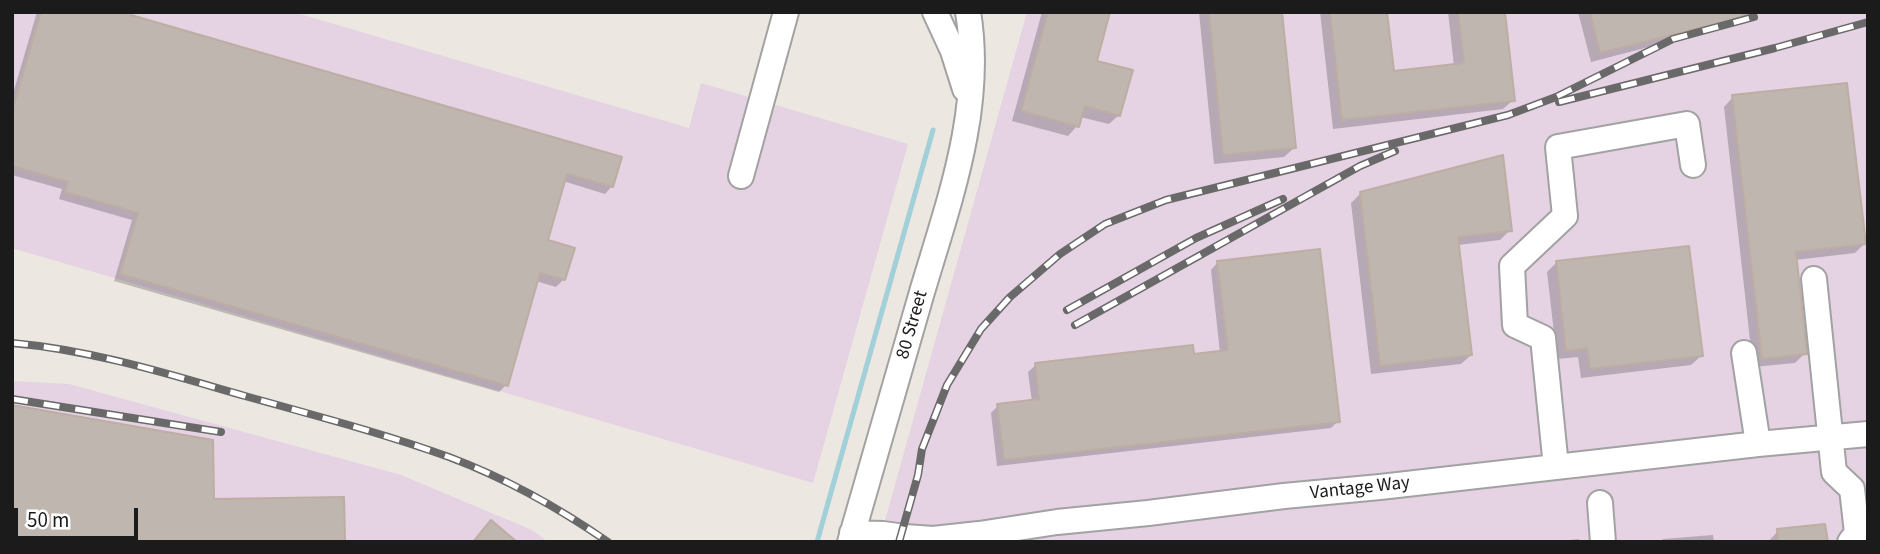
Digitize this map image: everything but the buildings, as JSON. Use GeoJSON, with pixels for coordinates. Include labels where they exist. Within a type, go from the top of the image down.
{"type":"FeatureCollection","features":[{"type":"Feature","properties":{"kind":"street"},"geometry":{"type":"LineString","coordinates":[[741,176],[786,12]]}},
{"type":"Feature","properties":{"kind":"street","name":"80 Street"},"geometry":{"type":"LineString","coordinates":[[935,12],[953,51],[970,106]]}},
{"type":"Feature","properties":{"kind":"street","name":"80 Street"},"geometry":{"type":"LineString","coordinates":[[851,537],[958,170],[970,106],[973,40],[968,12]]}},
{"type":"Feature","properties":{"kind":"street"},"geometry":{"type":"LineString","coordinates":[[1556,467],[1542,338],[1515,325],[1512,266],[1565,216],[1558,147],[1687,124],[1693,165]]}},
{"type":"Feature","properties":{"kind":"street"},"geometry":{"type":"LineString","coordinates":[[1814,279],[1834,472],[1852,489],[1857,533],[1850,542]]}},
{"type":"Feature","properties":{"kind":"street"},"geometry":{"type":"LineString","coordinates":[[1744,353],[1758,444]]}},
{"type":"Feature","properties":{"kind":"street","name":"Vantage Way"},"geometry":{"type":"LineString","coordinates":[[851,537],[883,534],[933,539],[956,537],[1057,522],[1868,434]]}},
{"type":"Feature","properties":{"kind":"street"},"geometry":{"type":"LineString","coordinates":[[1600,503],[1603,542]]}},
{"type":"Feature","properties":{"kind":"shaded area"},"geometry":{"type":"Polygon","coordinates":[[[12,12],[293,12],[689,128],[701,83],[908,144],[813,483],[12,248],[12,12]]]}},
{"type":"Feature","properties":{"kind":"shaded area"},"geometry":{"type":"Polygon","coordinates":[[[1027,12],[1868,12],[1868,542],[879,542],[1027,12]]]}},
{"type":"Feature","properties":{"kind":"shaded area"},"geometry":{"type":"Polygon","coordinates":[[[12,381],[69,384],[401,475],[532,530],[548,542],[12,542],[12,381]]]}},
{"type":"Feature","properties":{"kind":"waterway"},"geometry":{"type":"LineString","coordinates":[[817,542],[933,130]]}},
{"type":"Feature","properties":{"kind":"railway"},"geometry":{"type":"LineString","coordinates":[[899,542],[918,475],[922,449],[947,385],[981,329],[1010,297],[1060,254],[1105,224],[1166,200],[1508,115],[1556,97],[1673,39],[1754,17]]}},
{"type":"Feature","properties":{"kind":"railway"},"geometry":{"type":"LineString","coordinates":[[1559,102],[1868,22]]}},
{"type":"Feature","properties":{"kind":"railway"},"geometry":{"type":"LineString","coordinates":[[1075,325],[1360,166],[1395,151]]}},
{"type":"Feature","properties":{"kind":"railway"},"geometry":{"type":"LineString","coordinates":[[1067,310],[1196,238],[1283,199]]}},
{"type":"Feature","properties":{"kind":"railway"},"geometry":{"type":"LineString","coordinates":[[12,343],[71,351],[130,364],[424,448],[511,484],[608,542]]}},
{"type":"Feature","properties":{"kind":"railway"},"geometry":{"type":"LineString","coordinates":[[12,399],[221,432]]}}]}
